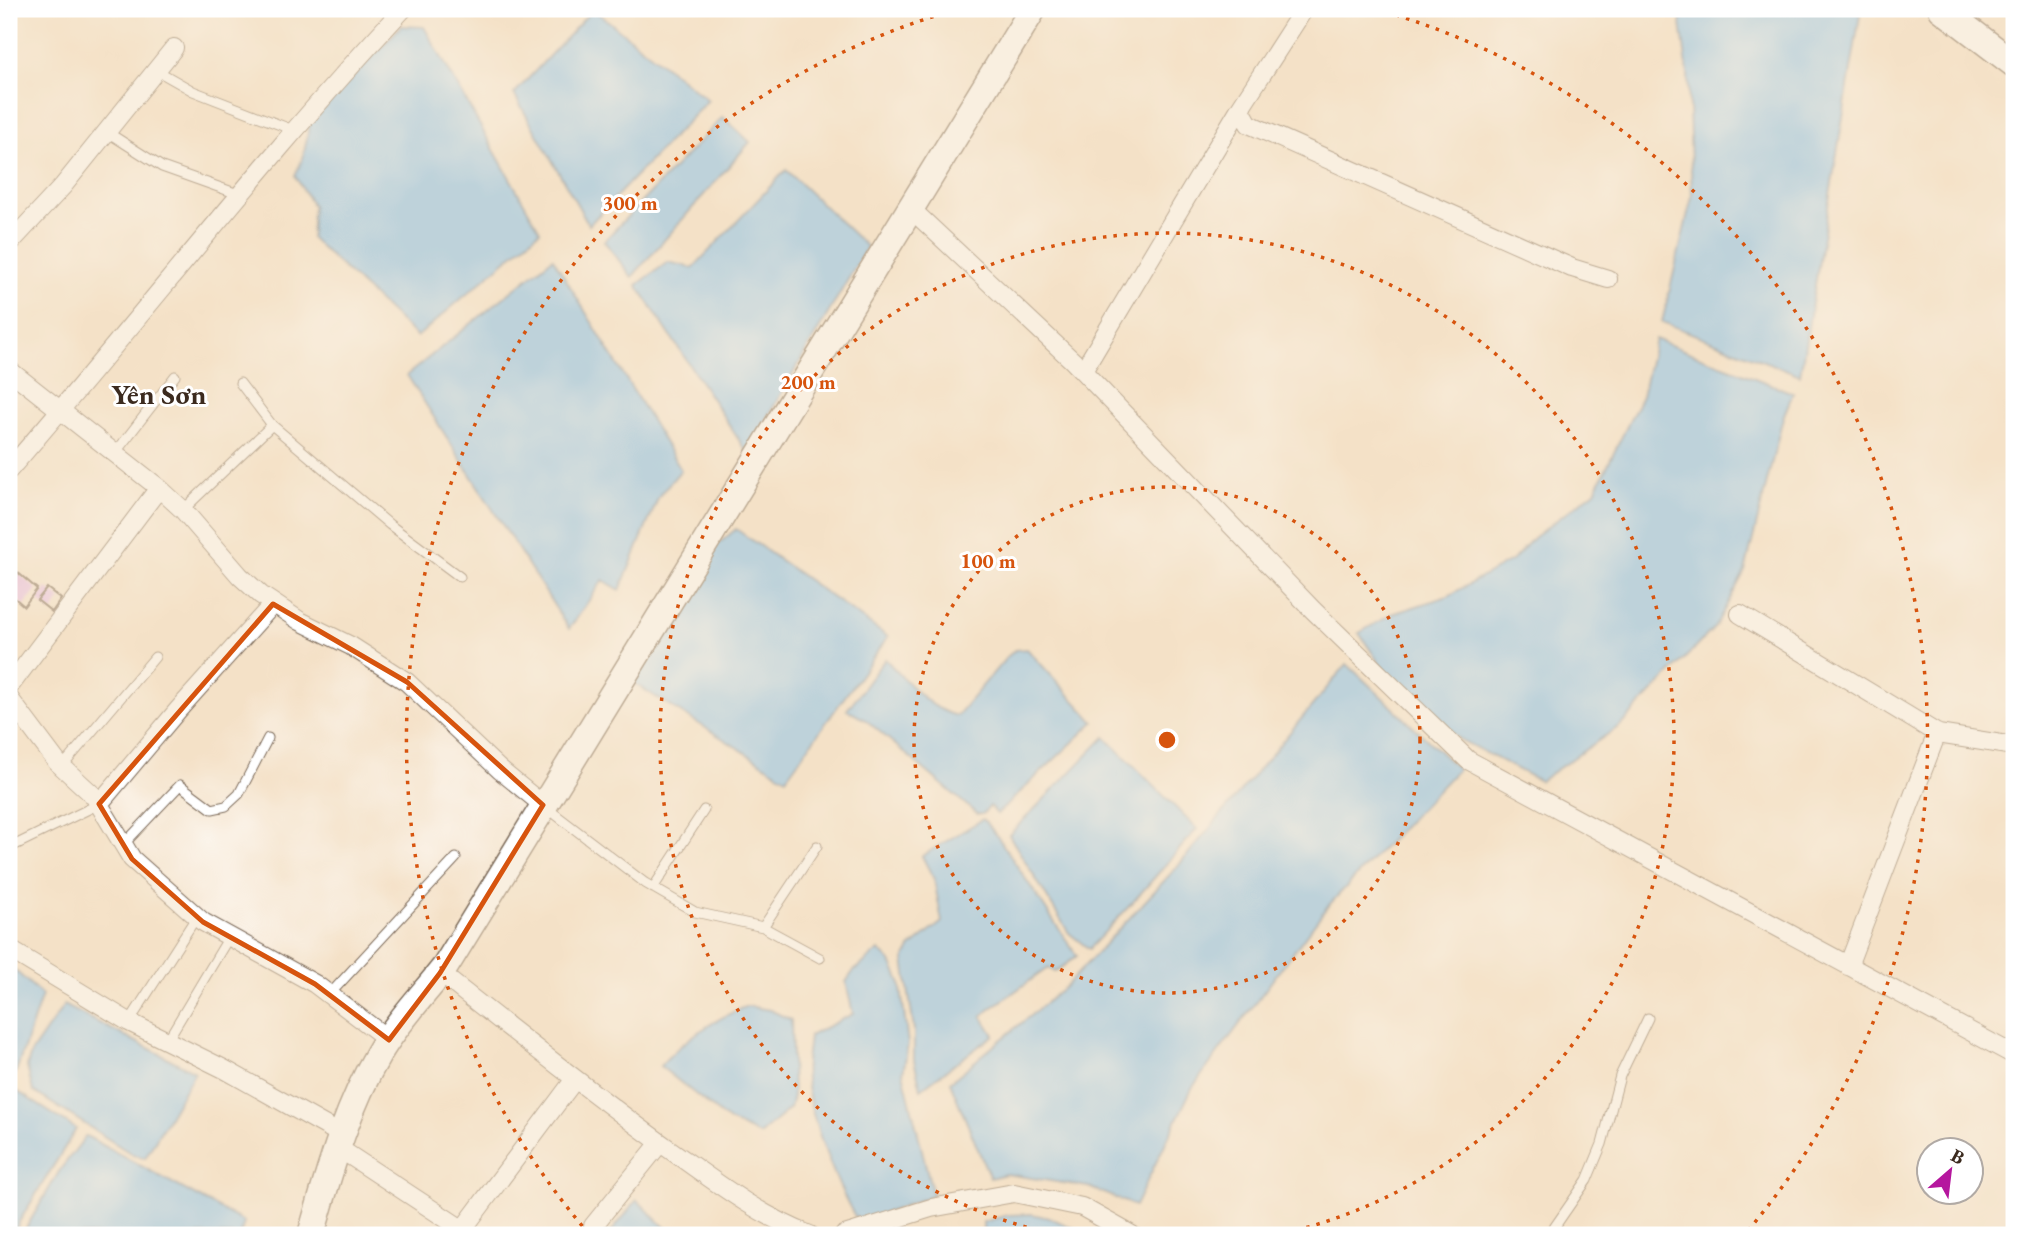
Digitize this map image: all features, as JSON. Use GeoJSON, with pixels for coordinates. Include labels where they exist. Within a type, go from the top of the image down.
{"type":"FeatureCollection","features":[{"type":"Feature","properties":{"kind":"street"},"geometry":{"type":"LineString","coordinates":[[9,470],[238,194],[403,9]]}},
{"type":"Feature","properties":{"kind":"street"},"geometry":{"type":"LineString","coordinates":[[311,1235],[339,1141],[359,1091],[380,1051],[440,973],[1032,9]]}},
{"type":"Feature","properties":{"kind":"street"},"geometry":{"type":"LineString","coordinates":[[1083,371],[1240,108],[1304,9]]}},
{"type":"Feature","properties":{"kind":"street"},"geometry":{"type":"LineString","coordinates":[[1949,11],[2014,64]]}},
{"type":"Feature","properties":{"kind":"street"},"geometry":{"type":"LineString","coordinates":[[9,244],[63,186],[174,48]]}},
{"type":"Feature","properties":{"kind":"street"},"geometry":{"type":"LineString","coordinates":[[1240,108],[1249,124],[1572,268],[1608,279]]}},
{"type":"Feature","properties":{"kind":"street"},"geometry":{"type":"LineString","coordinates":[[910,208],[1083,371],[1313,610],[1468,760],[2014,1055]]}},
{"type":"Feature","properties":{"kind":"street"},"geometry":{"type":"LineString","coordinates":[[9,370],[159,488],[183,510],[240,576],[273,604],[351,646],[407,682],[500,770],[543,805]]}},
{"type":"Feature","properties":{"kind":"street"},"geometry":{"type":"LineString","coordinates":[[9,687],[159,488]]}},
{"type":"Feature","properties":{"kind":"street"},"geometry":{"type":"LineString","coordinates":[[99,804],[273,604]]}},
{"type":"Feature","properties":{"kind":"street"},"geometry":{"type":"LineString","coordinates":[[1740,614],[1937,733],[2014,746]]}},
{"type":"Feature","properties":{"kind":"street"},"geometry":{"type":"LineString","coordinates":[[9,698],[62,766],[94,796],[132,859],[197,916],[229,937],[315,984],[389,1040]]}},
{"type":"Feature","properties":{"kind":"street"},"geometry":{"type":"LineString","coordinates":[[1848,966],[1937,733]]}},
{"type":"Feature","properties":{"kind":"street"},"geometry":{"type":"LineString","coordinates":[[9,949],[129,1021],[224,1069],[339,1141],[467,1232],[575,1079]]}},
{"type":"Feature","properties":{"kind":"street"},"geometry":{"type":"LineString","coordinates":[[440,973],[660,1143],[741,1200],[810,1235]]}},
{"type":"Feature","properties":{"kind":"street"},"geometry":{"type":"LineString","coordinates":[[593,1226],[660,1143]]}},
{"type":"Feature","properties":{"kind":"street"},"geometry":{"type":"LineString","coordinates":[[844,1235],[930,1208],[1014,1193],[1082,1207],[1132,1235]]}},
{"type":"Feature","properties":{"kind":"lane"},"geometry":{"type":"LineString","coordinates":[[156,70],[193,91],[293,131]]}},
{"type":"Feature","properties":{"kind":"lane"},"geometry":{"type":"LineString","coordinates":[[107,132],[162,167],[238,194]]}},
{"type":"Feature","properties":{"kind":"lane"},"geometry":{"type":"LineString","coordinates":[[116,452],[175,376]]}},
{"type":"Feature","properties":{"kind":"lane"},"geometry":{"type":"LineString","coordinates":[[240,383],[272,425],[390,525],[460,577]]}},
{"type":"Feature","properties":{"kind":"lane"},"geometry":{"type":"LineString","coordinates":[[183,510],[272,425]]}},
{"type":"Feature","properties":{"kind":"lane"},"geometry":{"type":"LineString","coordinates":[[62,766],[155,657]]}},
{"type":"Feature","properties":{"kind":"lane"},"geometry":{"type":"LineString","coordinates":[[123,845],[180,785],[212,809],[226,806],[239,794],[268,738]]}},
{"type":"Feature","properties":{"kind":"lane"},"geometry":{"type":"LineString","coordinates":[[9,848],[99,804]]}},
{"type":"Feature","properties":{"kind":"lane"},"geometry":{"type":"LineString","coordinates":[[543,805],[653,888],[695,912],[763,927],[820,958]]}},
{"type":"Feature","properties":{"kind":"lane"},"geometry":{"type":"LineString","coordinates":[[653,888],[704,810]]}},
{"type":"Feature","properties":{"kind":"lane"},"geometry":{"type":"LineString","coordinates":[[763,927],[817,846]]}},
{"type":"Feature","properties":{"kind":"lane"},"geometry":{"type":"LineString","coordinates":[[329,995],[456,858]]}},
{"type":"Feature","properties":{"kind":"lane"},"geometry":{"type":"LineString","coordinates":[[129,1021],[197,916]]}},
{"type":"Feature","properties":{"kind":"lane"},"geometry":{"type":"LineString","coordinates":[[166,1041],[229,937]]}},
{"type":"Feature","properties":{"kind":"lane"},"geometry":{"type":"LineString","coordinates":[[1549,1235],[1587,1180],[1602,1144],[1620,1076],[1648,1018]]}},
{"type":"Feature","properties":{"kind":"highlighted area"},"geometry":{"type":"Polygon","coordinates":[[[273,604],[407,682],[543,805],[440,973],[389,1040],[315,984],[203,922],[132,859],[99,804],[273,604]]]}},
{"type":"Feature","properties":{"kind":"water"},"geometry":{"type":"Polygon","coordinates":[[[593,9],[708,100],[589,225],[514,94],[593,9]]]}},
{"type":"Feature","properties":{"kind":"water"},"geometry":{"type":"Polygon","coordinates":[[[1679,9],[1861,9],[1800,375],[1662,322],[1692,197],[1688,74],[1679,9]]]}},
{"type":"Feature","properties":{"kind":"water"},"geometry":{"type":"Polygon","coordinates":[[[401,26],[424,27],[540,231],[417,337],[311,238],[313,206],[295,176],[303,158],[310,123],[401,26]]]}},
{"type":"Feature","properties":{"kind":"water"},"geometry":{"type":"Polygon","coordinates":[[[723,117],[750,142],[632,277],[604,241],[723,117]]]}},
{"type":"Feature","properties":{"kind":"water"},"geometry":{"type":"Polygon","coordinates":[[[786,170],[867,247],[747,452],[637,285],[668,262],[693,268],[786,170]]]}},
{"type":"Feature","properties":{"kind":"water"},"geometry":{"type":"Polygon","coordinates":[[[553,258],[681,470],[659,496],[620,590],[603,580],[569,629],[407,375],[553,258]]]}},
{"type":"Feature","properties":{"kind":"water"},"geometry":{"type":"Polygon","coordinates":[[[1655,339],[1793,393],[1783,417],[1745,571],[1715,627],[1621,725],[1540,781],[1459,739],[1392,682],[1359,633],[1392,614],[1448,596],[1514,559],[1533,538],[1595,491],[1642,396],[1655,339]]]}},
{"type":"Feature","properties":{"kind":"water"},"geometry":{"type":"Polygon","coordinates":[[[736,529],[888,637],[786,778],[632,682],[717,545],[736,529]]]}},
{"type":"Feature","properties":{"kind":"water"},"geometry":{"type":"Polygon","coordinates":[[[1027,649],[1094,722],[997,814],[990,806],[983,814],[977,814],[866,720],[847,710],[885,659],[927,700],[957,716],[1006,658],[1015,650],[1027,649]]]}},
{"type":"Feature","properties":{"kind":"water"},"geometry":{"type":"Polygon","coordinates":[[[1347,664],[1458,769],[1327,907],[1192,1088],[1135,1206],[1088,1187],[1006,1174],[990,1178],[950,1082],[1065,987],[1179,865],[1347,664]]]}},
{"type":"Feature","properties":{"kind":"water"},"geometry":{"type":"Polygon","coordinates":[[[1105,737],[1197,829],[1089,949],[1069,933],[1009,835],[1105,737]]]}},
{"type":"Feature","properties":{"kind":"water"},"geometry":{"type":"Polygon","coordinates":[[[983,819],[1077,956],[1055,972],[1048,968],[990,1009],[982,1016],[994,1035],[921,1089],[914,1060],[914,1030],[904,960],[910,948],[942,922],[934,879],[922,856],[983,819]]]}},
{"type":"Feature","properties":{"kind":"water"},"geometry":{"type":"Polygon","coordinates":[[[879,950],[891,962],[900,981],[908,1044],[903,1073],[933,1195],[859,1223],[842,1192],[819,1133],[809,1095],[806,1063],[809,1036],[853,1014],[846,982],[853,972],[879,950]]]}},
{"type":"Feature","properties":{"kind":"water"},"geometry":{"type":"Polygon","coordinates":[[[9,965],[42,995],[16,1072],[11,1079],[9,1079],[9,965]]]}},
{"type":"Feature","properties":{"kind":"water"},"geometry":{"type":"Polygon","coordinates":[[[64,1005],[195,1072],[145,1158],[132,1154],[33,1091],[27,1067],[31,1053],[64,1005]]]}},
{"type":"Feature","properties":{"kind":"water"},"geometry":{"type":"Polygon","coordinates":[[[747,1006],[770,1010],[791,1020],[793,1096],[790,1108],[759,1135],[729,1121],[660,1066],[700,1031],[747,1006]]]}},
{"type":"Feature","properties":{"kind":"water"},"geometry":{"type":"Polygon","coordinates":[[[9,1086],[76,1129],[19,1222],[14,1235],[9,1235],[9,1086]]]}},
{"type":"Feature","properties":{"kind":"water"},"geometry":{"type":"Polygon","coordinates":[[[86,1136],[244,1222],[240,1235],[22,1235],[60,1170],[86,1136]]]}},
{"type":"Feature","properties":{"kind":"water"},"geometry":{"type":"Polygon","coordinates":[[[637,1200],[673,1235],[609,1235],[637,1200]]]}},
{"type":"Feature","properties":{"kind":"water"},"geometry":{"type":"Polygon","coordinates":[[[1032,1214],[1053,1219],[1088,1235],[983,1234],[983,1222],[1008,1215],[1032,1214]]]}},
{"type":"Feature","properties":{"kind":"building"},"geometry":{"type":"Polygon","coordinates":[[[9,565],[37,589],[24,606],[9,593],[9,565]]]}},
{"type":"Feature","properties":{"kind":"building"},"geometry":{"type":"Polygon","coordinates":[[[47,588],[61,599],[52,612],[37,600],[47,588]]]}},
{"type":"Feature","properties":{"kind":"district","name":"Yên Sơn"},"geometry":{"type":"Point","coordinates":[159,394]}}]}
